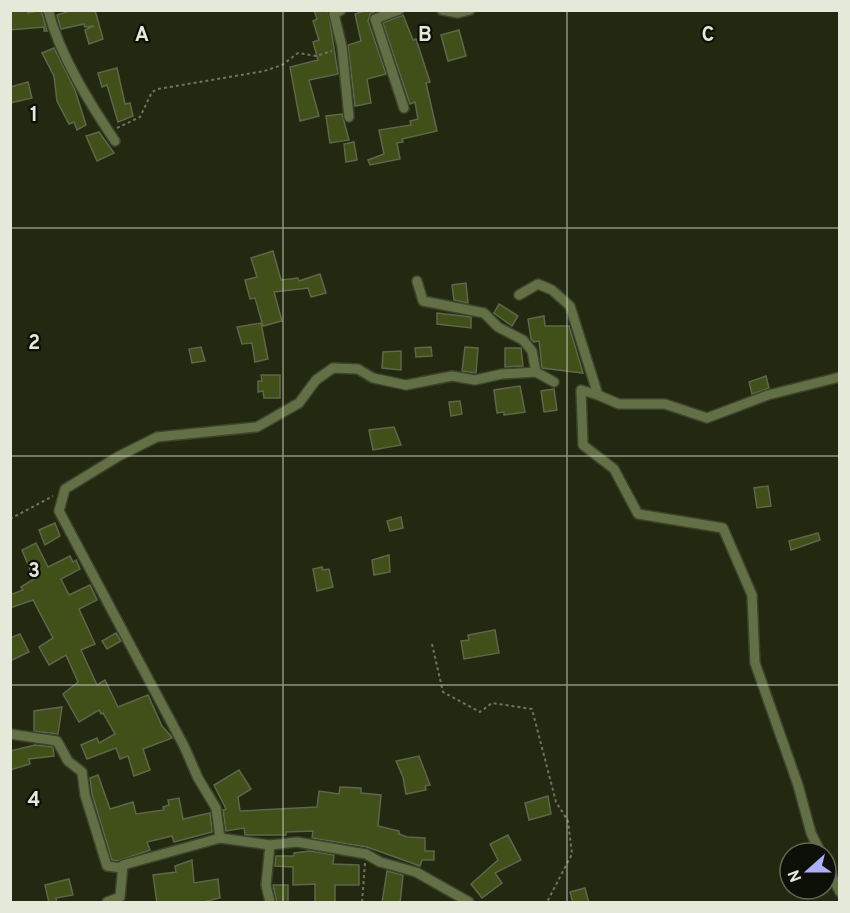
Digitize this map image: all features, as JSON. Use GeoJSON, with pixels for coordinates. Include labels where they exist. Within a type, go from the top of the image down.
{"type":"FeatureCollection","features":[{"type":"Feature","properties":{"kind":"street"},"geometry":{"type":"LineString","coordinates":[[48,10],[54,33],[115,141]]}},
{"type":"Feature","properties":{"kind":"street"},"geometry":{"type":"LineString","coordinates":[[341,10],[334,14],[342,47],[349,117]]}},
{"type":"Feature","properties":{"kind":"street"},"geometry":{"type":"LineString","coordinates":[[399,10],[373,15],[404,108]]}},
{"type":"Feature","properties":{"kind":"street"},"geometry":{"type":"LineString","coordinates":[[442,10],[458,13],[470,10]]}},
{"type":"Feature","properties":{"kind":"street"},"geometry":{"type":"LineString","coordinates":[[417,281],[423,301],[484,313],[498,327],[523,340],[532,351],[536,372]]}},
{"type":"Feature","properties":{"kind":"street"},"geometry":{"type":"LineString","coordinates":[[519,296],[538,284],[552,290],[570,306],[598,396]]}},
{"type":"Feature","properties":{"kind":"street"},"geometry":{"type":"LineString","coordinates":[[220,837],[216,808],[198,778],[184,746],[59,511],[66,489],[118,456],[157,437],[256,427],[299,403],[316,380],[333,368],[358,369],[373,378],[406,385],[452,376],[476,380],[502,374],[536,372],[554,382]]}},
{"type":"Feature","properties":{"kind":"street"},"geometry":{"type":"LineString","coordinates":[[815,841],[755,663],[752,595],[723,528],[638,514],[614,469],[583,445],[581,390],[619,404],[665,404],[707,418],[768,394],[840,377]]}},
{"type":"Feature","properties":{"kind":"street"},"geometry":{"type":"LineString","coordinates":[[10,734],[57,741],[68,761],[82,772],[85,795],[107,866],[122,868],[220,837],[270,845],[297,842],[366,854],[380,862],[416,872],[469,903]]}},
{"type":"Feature","properties":{"kind":"street"},"geometry":{"type":"LineString","coordinates":[[270,845],[266,885],[270,903]]}},
{"type":"Feature","properties":{"kind":"street"},"geometry":{"type":"LineString","coordinates":[[107,903],[120,897],[122,868]]}},
{"type":"Feature","properties":{"kind":"path"},"geometry":{"type":"LineString","coordinates":[[109,132],[140,117],[152,92],[158,89],[264,71],[282,65],[298,53],[316,56],[342,47]]}},
{"type":"Feature","properties":{"kind":"path"},"geometry":{"type":"LineString","coordinates":[[10,519],[66,489]]}},
{"type":"Feature","properties":{"kind":"path"},"geometry":{"type":"LineString","coordinates":[[432,644],[443,692],[480,712],[492,703],[532,709],[556,802],[568,821],[572,854],[547,903]]}},
{"type":"Feature","properties":{"kind":"path"},"geometry":{"type":"LineString","coordinates":[[362,903],[366,854]]}},
{"type":"Feature","properties":{"kind":"building"},"geometry":{"type":"Polygon","coordinates":[[[10,10],[27,10],[28,13],[41,10],[47,31],[44,31],[44,27],[10,30],[10,10]]]}},
{"type":"Feature","properties":{"kind":"building"},"geometry":{"type":"Polygon","coordinates":[[[73,10],[95,10],[103,39],[89,44],[85,30],[94,26],[85,27],[84,24],[61,29],[57,15],[73,10]]]}},
{"type":"Feature","properties":{"kind":"building"},"geometry":{"type":"Polygon","coordinates":[[[314,10],[328,10],[338,74],[309,80],[319,116],[300,121],[290,67],[318,60],[313,42],[319,40],[313,21],[317,19],[314,10]]]}},
{"type":"Feature","properties":{"kind":"building"},"geometry":{"type":"Polygon","coordinates":[[[367,10],[378,10],[370,14],[368,21],[386,74],[367,79],[371,103],[355,106],[348,45],[361,41],[355,14],[367,10]]]}},
{"type":"Feature","properties":{"kind":"building"},"geometry":{"type":"Polygon","coordinates":[[[403,15],[413,40],[416,39],[430,82],[426,83],[437,131],[402,139],[403,142],[397,143],[400,159],[370,165],[368,160],[384,154],[379,130],[411,125],[410,121],[418,119],[415,102],[410,104],[383,23],[403,15]]]}},
{"type":"Feature","properties":{"kind":"building"},"geometry":{"type":"Polygon","coordinates":[[[459,30],[466,56],[448,61],[441,35],[459,30]]]}},
{"type":"Feature","properties":{"kind":"building"},"geometry":{"type":"Polygon","coordinates":[[[54,48],[75,90],[86,125],[77,130],[74,122],[69,124],[57,101],[54,76],[42,53],[54,48]]]}},
{"type":"Feature","properties":{"kind":"building"},"geometry":{"type":"Polygon","coordinates":[[[117,68],[125,104],[130,103],[133,116],[118,122],[107,85],[102,87],[98,73],[117,68]]]}},
{"type":"Feature","properties":{"kind":"building"},"geometry":{"type":"Polygon","coordinates":[[[28,82],[32,98],[10,103],[10,87],[28,82]]]}},
{"type":"Feature","properties":{"kind":"building"},"geometry":{"type":"Polygon","coordinates":[[[342,114],[349,140],[330,143],[326,116],[342,114]]]}},
{"type":"Feature","properties":{"kind":"building"},"geometry":{"type":"Polygon","coordinates":[[[99,132],[114,153],[97,161],[86,136],[99,132]]]}},
{"type":"Feature","properties":{"kind":"building"},"geometry":{"type":"Polygon","coordinates":[[[354,142],[357,160],[346,162],[344,144],[354,142]]]}},
{"type":"Feature","properties":{"kind":"building"},"geometry":{"type":"Polygon","coordinates":[[[273,251],[281,280],[298,278],[299,281],[320,274],[326,293],[311,297],[308,288],[274,292],[282,321],[263,326],[255,298],[250,299],[245,280],[257,277],[251,258],[273,251]]]}},
{"type":"Feature","properties":{"kind":"building"},"geometry":{"type":"Polygon","coordinates":[[[466,283],[468,303],[454,300],[452,285],[466,283]]]}},
{"type":"Feature","properties":{"kind":"building"},"geometry":{"type":"Polygon","coordinates":[[[499,304],[518,316],[512,326],[494,313],[499,304]]]}},
{"type":"Feature","properties":{"kind":"building"},"geometry":{"type":"Polygon","coordinates":[[[437,313],[471,317],[471,328],[437,324],[437,313]]]}},
{"type":"Feature","properties":{"kind":"building"},"geometry":{"type":"Polygon","coordinates":[[[544,316],[545,326],[569,326],[583,373],[542,368],[539,341],[534,342],[531,339],[528,319],[544,316]]]}},
{"type":"Feature","properties":{"kind":"building"},"geometry":{"type":"Polygon","coordinates":[[[261,323],[268,359],[255,362],[252,343],[242,344],[237,327],[261,323]]]}},
{"type":"Feature","properties":{"kind":"building"},"geometry":{"type":"Polygon","coordinates":[[[201,347],[205,361],[192,363],[189,349],[201,347]]]}},
{"type":"Feature","properties":{"kind":"building"},"geometry":{"type":"Polygon","coordinates":[[[431,347],[432,356],[416,357],[415,348],[431,347]]]}},
{"type":"Feature","properties":{"kind":"building"},"geometry":{"type":"Polygon","coordinates":[[[465,347],[478,348],[476,373],[462,371],[465,347]]]}},
{"type":"Feature","properties":{"kind":"building"},"geometry":{"type":"Polygon","coordinates":[[[505,348],[521,348],[523,366],[505,367],[505,348]]]}},
{"type":"Feature","properties":{"kind":"building"},"geometry":{"type":"Polygon","coordinates":[[[401,351],[401,370],[382,368],[383,352],[401,351]]]}},
{"type":"Feature","properties":{"kind":"building"},"geometry":{"type":"Polygon","coordinates":[[[261,375],[280,375],[280,398],[264,398],[263,391],[258,392],[258,381],[262,381],[261,375]]]}},
{"type":"Feature","properties":{"kind":"building"},"geometry":{"type":"Polygon","coordinates":[[[766,376],[769,388],[752,394],[749,382],[766,376]]]}},
{"type":"Feature","properties":{"kind":"building"},"geometry":{"type":"Polygon","coordinates":[[[520,386],[525,412],[504,415],[504,412],[497,413],[494,390],[520,386]]]}},
{"type":"Feature","properties":{"kind":"building"},"geometry":{"type":"Polygon","coordinates":[[[554,389],[557,410],[544,412],[541,391],[554,389]]]}},
{"type":"Feature","properties":{"kind":"building"},"geometry":{"type":"Polygon","coordinates":[[[460,401],[462,414],[451,416],[449,402],[460,401]]]}},
{"type":"Feature","properties":{"kind":"building"},"geometry":{"type":"Polygon","coordinates":[[[394,427],[401,445],[373,450],[369,430],[394,427]]]}},
{"type":"Feature","properties":{"kind":"building"},"geometry":{"type":"Polygon","coordinates":[[[768,486],[771,506],[757,508],[754,488],[768,486]]]}},
{"type":"Feature","properties":{"kind":"building"},"geometry":{"type":"Polygon","coordinates":[[[401,517],[403,528],[390,531],[387,521],[401,517]]]}},
{"type":"Feature","properties":{"kind":"building"},"geometry":{"type":"Polygon","coordinates":[[[55,523],[60,536],[45,545],[39,530],[55,523]]]}},
{"type":"Feature","properties":{"kind":"building"},"geometry":{"type":"Polygon","coordinates":[[[818,533],[820,540],[791,550],[789,541],[818,533]]]}},
{"type":"Feature","properties":{"kind":"building"},"geometry":{"type":"Polygon","coordinates":[[[36,543],[48,567],[70,556],[73,562],[76,560],[80,569],[61,579],[69,595],[90,585],[97,600],[79,609],[95,644],[81,650],[97,685],[105,680],[118,707],[148,695],[162,726],[172,738],[143,749],[150,770],[134,776],[128,756],[120,759],[116,748],[87,759],[81,745],[97,738],[99,743],[115,734],[99,710],[79,722],[63,694],[78,682],[66,655],[49,665],[39,647],[53,638],[33,600],[10,608],[10,595],[23,590],[21,587],[34,579],[22,550],[36,543]]]}},
{"type":"Feature","properties":{"kind":"building"},"geometry":{"type":"Polygon","coordinates":[[[389,555],[390,572],[374,575],[372,560],[389,555]]]}},
{"type":"Feature","properties":{"kind":"building"},"geometry":{"type":"Polygon","coordinates":[[[322,567],[323,570],[329,569],[333,587],[317,591],[313,569],[322,567]]]}},
{"type":"Feature","properties":{"kind":"building"},"geometry":{"type":"Polygon","coordinates":[[[495,630],[499,653],[464,659],[461,641],[469,640],[468,635],[495,630]]]}},
{"type":"Feature","properties":{"kind":"building"},"geometry":{"type":"Polygon","coordinates":[[[116,633],[121,641],[107,649],[102,641],[116,633]]]}},
{"type":"Feature","properties":{"kind":"building"},"geometry":{"type":"Polygon","coordinates":[[[20,634],[29,652],[10,661],[10,638],[20,634]]]}},
{"type":"Feature","properties":{"kind":"building"},"geometry":{"type":"Polygon","coordinates":[[[62,707],[58,734],[34,731],[34,711],[62,707]]]}},
{"type":"Feature","properties":{"kind":"building"},"geometry":{"type":"Polygon","coordinates":[[[35,745],[53,747],[54,756],[29,759],[30,764],[10,770],[10,751],[35,745]]]}},
{"type":"Feature","properties":{"kind":"building"},"geometry":{"type":"Polygon","coordinates":[[[419,756],[430,785],[425,786],[426,790],[406,794],[403,777],[396,761],[419,756]]]}},
{"type":"Feature","properties":{"kind":"building"},"geometry":{"type":"Polygon","coordinates":[[[239,770],[251,789],[238,797],[240,811],[317,807],[319,791],[339,794],[340,787],[361,788],[361,793],[381,795],[378,826],[399,831],[399,834],[407,837],[425,838],[425,851],[434,851],[434,860],[422,860],[420,866],[367,847],[312,838],[313,831],[286,832],[286,835],[245,835],[244,828],[226,831],[223,810],[226,809],[214,785],[239,770]]]}},
{"type":"Feature","properties":{"kind":"building"},"geometry":{"type":"Polygon","coordinates":[[[98,775],[110,809],[133,802],[136,814],[164,810],[163,807],[169,805],[168,800],[179,798],[183,819],[210,813],[212,832],[174,842],[172,836],[147,842],[150,850],[118,861],[112,860],[92,794],[90,778],[98,775]]]}},
{"type":"Feature","properties":{"kind":"building"},"geometry":{"type":"Polygon","coordinates":[[[548,796],[551,814],[529,820],[525,803],[548,796]]]}},
{"type":"Feature","properties":{"kind":"building"},"geometry":{"type":"Polygon","coordinates":[[[508,835],[521,860],[495,873],[502,883],[482,898],[471,884],[498,860],[490,844],[508,835]]]}},
{"type":"Feature","properties":{"kind":"building"},"geometry":{"type":"Polygon","coordinates":[[[310,851],[334,855],[333,864],[359,865],[359,885],[335,885],[335,903],[315,903],[315,884],[293,885],[293,867],[275,866],[276,856],[294,856],[294,853],[310,851]]]}},
{"type":"Feature","properties":{"kind":"building"},"geometry":{"type":"Polygon","coordinates":[[[192,860],[194,883],[218,879],[220,898],[199,903],[157,903],[153,875],[176,872],[175,866],[192,860]]]}},
{"type":"Feature","properties":{"kind":"building"},"geometry":{"type":"Polygon","coordinates":[[[387,871],[403,875],[400,903],[382,903],[387,871]]]}},
{"type":"Feature","properties":{"kind":"building"},"geometry":{"type":"Polygon","coordinates":[[[69,879],[73,895],[56,898],[57,903],[49,903],[45,885],[69,879]]]}},
{"type":"Feature","properties":{"kind":"building"},"geometry":{"type":"Polygon","coordinates":[[[273,885],[288,885],[288,903],[277,903],[273,885]]]}},
{"type":"Feature","properties":{"kind":"building"},"geometry":{"type":"Polygon","coordinates":[[[585,888],[589,903],[573,903],[570,892],[585,888]]]}}]}
